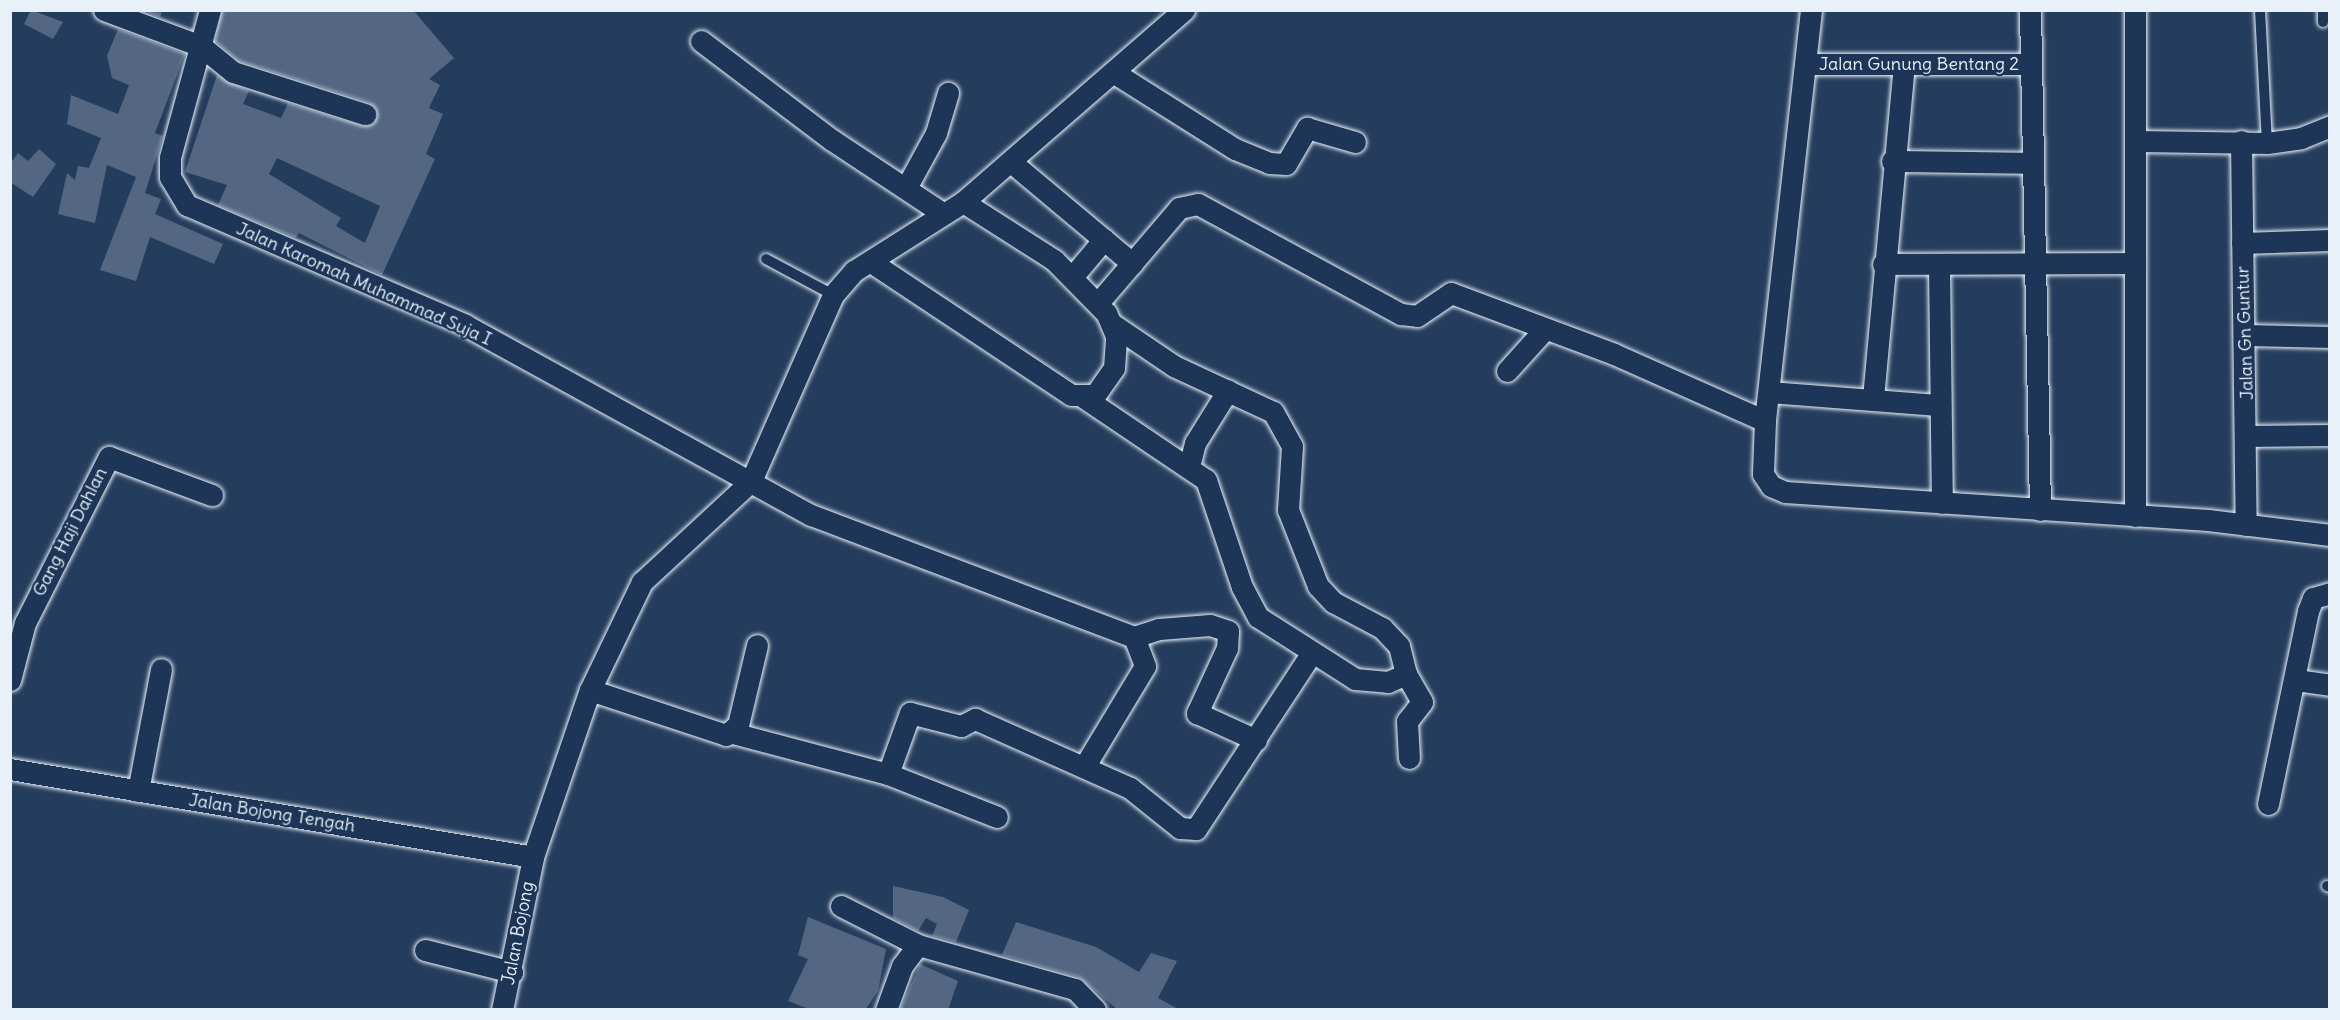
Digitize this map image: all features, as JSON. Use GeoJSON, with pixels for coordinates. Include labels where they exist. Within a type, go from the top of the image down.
{"type":"FeatureCollection","features":[{"type":"Feature","properties":{"kind":"street"},"geometry":{"type":"LineString","coordinates":[[104,10],[201,46],[233,72],[366,114]]}},
{"type":"Feature","properties":{"kind":"street","name":"Jalan Karomah Muhammad Suja I"},"geometry":{"type":"LineString","coordinates":[[210,10],[170,157],[170,177],[187,205],[465,326],[811,514],[1134,637]]}},
{"type":"Feature","properties":{"kind":"street"},"geometry":{"type":"LineString","coordinates":[[752,481],[833,295],[854,271],[963,202],[1184,10]]}},
{"type":"Feature","properties":{"kind":"street"},"geometry":{"type":"LineString","coordinates":[[1811,10],[1807,64],[1769,392],[1763,474],[1778,489],[2246,525],[2330,535]]}},
{"type":"Feature","properties":{"kind":"street"},"geometry":{"type":"LineString","coordinates":[[2030,10],[2031,163],[2040,510]]}},
{"type":"Feature","properties":{"kind":"street"},"geometry":{"type":"LineString","coordinates":[[2135,10],[2137,141],[2134,263],[2135,516]]}},
{"type":"Feature","properties":{"kind":"street"},"geometry":{"type":"LineString","coordinates":[[701,40],[832,140],[944,214]]}},
{"type":"Feature","properties":{"kind":"street","name":"Jalan Gunung Bentang 2"},"geometry":{"type":"LineString","coordinates":[[1807,64],[2031,64]]}},
{"type":"Feature","properties":{"kind":"street"},"geometry":{"type":"LineString","coordinates":[[1873,398],[1892,161],[1904,65]]}},
{"type":"Feature","properties":{"kind":"street"},"geometry":{"type":"LineString","coordinates":[[1113,72],[1235,149],[1269,163],[1286,164],[1307,128],[1354,142]]}},
{"type":"Feature","properties":{"kind":"street"},"geometry":{"type":"LineString","coordinates":[[906,188],[936,133],[948,93]]}},
{"type":"Feature","properties":{"kind":"street"},"geometry":{"type":"LineString","coordinates":[[2137,141],[2266,143],[2301,138],[2330,126]]}},
{"type":"Feature","properties":{"kind":"street","name":"Jalan Gn Guntur"},"geometry":{"type":"LineString","coordinates":[[2241,141],[2242,243],[2247,335],[2246,525]]}},
{"type":"Feature","properties":{"kind":"street"},"geometry":{"type":"LineString","coordinates":[[1892,161],[2031,163]]}},
{"type":"Feature","properties":{"kind":"street"},"geometry":{"type":"LineString","coordinates":[[1011,162],[1132,263]]}},
{"type":"Feature","properties":{"kind":"street"},"geometry":{"type":"LineString","coordinates":[[963,202],[1073,276],[1098,303],[1112,324],[1174,366],[1259,402],[1284,429],[1293,459],[1288,510],[1318,586],[1333,602],[1382,628],[1399,646],[1406,674],[1422,702],[1407,721],[1409,758]]}},
{"type":"Feature","properties":{"kind":"street"},"geometry":{"type":"LineString","coordinates":[[1098,303],[1179,208],[1198,204],[1401,314],[1417,316],[1452,293],[1543,331],[1614,354],[1766,421]]}},
{"type":"Feature","properties":{"kind":"street"},"geometry":{"type":"LineString","coordinates":[[1073,276],[1104,239]]}},
{"type":"Feature","properties":{"kind":"street"},"geometry":{"type":"LineString","coordinates":[[2242,243],[2330,240]]}},
{"type":"Feature","properties":{"kind":"street"},"geometry":{"type":"LineString","coordinates":[[871,262],[1071,395],[1083,397],[1095,395],[1114,368],[1112,324]]}},
{"type":"Feature","properties":{"kind":"street"},"geometry":{"type":"LineString","coordinates":[[1883,264],[1939,266],[2134,263]]}},
{"type":"Feature","properties":{"kind":"street"},"geometry":{"type":"LineString","coordinates":[[1939,266],[1938,405],[1942,503]]}},
{"type":"Feature","properties":{"kind":"street"},"geometry":{"type":"LineString","coordinates":[[1507,371],[1543,331]]}},
{"type":"Feature","properties":{"kind":"street"},"geometry":{"type":"LineString","coordinates":[[2247,335],[2330,337]]}},
{"type":"Feature","properties":{"kind":"street"},"geometry":{"type":"LineString","coordinates":[[1189,467],[1195,443],[1228,390]]}},
{"type":"Feature","properties":{"kind":"street"},"geometry":{"type":"LineString","coordinates":[[1769,392],[1873,398],[1938,405]]}},
{"type":"Feature","properties":{"kind":"street"},"geometry":{"type":"LineString","coordinates":[[1083,397],[1189,467],[1211,490],[1242,587],[1258,617],[1311,654],[1368,684],[1406,674]]}},
{"type":"Feature","properties":{"kind":"street"},"geometry":{"type":"LineString","coordinates":[[2247,436],[2330,435]]}},
{"type":"Feature","properties":{"kind":"street","name":"Gang Haji Dahlan"},"geometry":{"type":"LineString","coordinates":[[10,680],[18,621],[109,457],[212,495]]}},
{"type":"Feature","properties":{"kind":"street","name":"Jalan Bojong"},"geometry":{"type":"LineString","coordinates":[[502,1010],[512,972],[533,857],[590,690],[642,582],[752,481]]}},
{"type":"Feature","properties":{"kind":"street"},"geometry":{"type":"LineString","coordinates":[[2268,804],[2296,680],[2308,611],[2313,598],[2330,593]]}},
{"type":"Feature","properties":{"kind":"street"},"geometry":{"type":"LineString","coordinates":[[1084,767],[1145,666],[1142,647],[1134,637],[1159,629],[1210,625],[1228,631],[1225,654],[1197,712],[1256,740]]}},
{"type":"Feature","properties":{"kind":"street"},"geometry":{"type":"LineString","coordinates":[[733,733],[757,645]]}},
{"type":"Feature","properties":{"kind":"street"},"geometry":{"type":"LineString","coordinates":[[888,774],[907,715],[914,712],[956,725],[984,721],[1130,788],[1187,831],[1203,822],[1311,654]]}},
{"type":"Feature","properties":{"kind":"street"},"geometry":{"type":"LineString","coordinates":[[138,791],[161,669]]}},
{"type":"Feature","properties":{"kind":"street"},"geometry":{"type":"LineString","coordinates":[[2296,680],[2330,686]]}},
{"type":"Feature","properties":{"kind":"street"},"geometry":{"type":"LineString","coordinates":[[590,690],[701,730],[733,733],[888,774],[997,817]]}},
{"type":"Feature","properties":{"kind":"street","name":"Jalan Bojong Tengah"},"geometry":{"type":"LineString","coordinates":[[10,769],[533,857]]}},
{"type":"Feature","properties":{"kind":"street"},"geometry":{"type":"LineString","coordinates":[[841,906],[918,945],[1075,989],[1095,1010]]}},
{"type":"Feature","properties":{"kind":"street"},"geometry":{"type":"LineString","coordinates":[[886,1010],[902,966],[918,945]]}},
{"type":"Feature","properties":{"kind":"street"},"geometry":{"type":"LineString","coordinates":[[425,950],[512,972]]}},
{"type":"Feature","properties":{"kind":"lane"},"geometry":{"type":"LineString","coordinates":[[2260,10],[2266,143]]}},
{"type":"Feature","properties":{"kind":"lane"},"geometry":{"type":"LineString","coordinates":[[766,259],[833,295]]}},
{"type":"Feature","properties":{"kind":"building"},"geometry":{"type":"Polygon","coordinates":[[[31,10],[63,22],[53,39],[24,24],[31,10]]]}},
{"type":"Feature","properties":{"kind":"building"},"geometry":{"type":"Polygon","coordinates":[[[142,10],[162,10],[160,17],[142,10]]]}},
{"type":"Feature","properties":{"kind":"building"},"geometry":{"type":"Polygon","coordinates":[[[222,10],[413,10],[454,58],[429,79],[440,85],[429,108],[443,114],[426,154],[435,159],[382,275],[299,233],[296,238],[218,205],[227,185],[185,172],[217,75],[249,91],[243,104],[281,118],[288,103],[362,126],[377,117],[369,102],[239,61],[215,41],[222,10]],[[277,158],[269,174],[341,218],[336,226],[365,243],[380,206],[277,158]]]}},
{"type":"Feature","properties":{"kind":"building"},"geometry":{"type":"Polygon","coordinates":[[[118,29],[185,54],[155,133],[163,136],[145,193],[161,199],[155,214],[223,244],[214,264],[150,237],[136,281],[100,270],[136,177],[107,165],[95,223],[58,214],[67,173],[75,180],[78,166],[89,168],[101,138],[67,124],[71,95],[118,114],[129,85],[112,78],[107,56],[118,29]]]}},
{"type":"Feature","properties":{"kind":"building"},"geometry":{"type":"Polygon","coordinates":[[[39,149],[56,164],[33,197],[10,182],[10,164],[18,153],[28,161],[39,149]]]}},
{"type":"Feature","properties":{"kind":"building"},"geometry":{"type":"Polygon","coordinates":[[[893,886],[943,897],[969,910],[956,942],[932,936],[937,924],[926,918],[918,931],[893,918],[893,886]]]}},
{"type":"Feature","properties":{"kind":"building"},"geometry":{"type":"Polygon","coordinates":[[[808,917],[886,949],[878,991],[865,1010],[812,1010],[788,1001],[808,959],[798,955],[808,917]]]}},
{"type":"Feature","properties":{"kind":"building"},"geometry":{"type":"Polygon","coordinates":[[[1016,922],[1096,947],[1139,972],[1151,953],[1177,961],[1158,998],[1180,1010],[1118,1010],[1079,977],[1002,955],[1016,922]]]}},
{"type":"Feature","properties":{"kind":"building"},"geometry":{"type":"Polygon","coordinates":[[[920,964],[958,981],[948,1010],[900,1010],[920,964]]]}}]}
